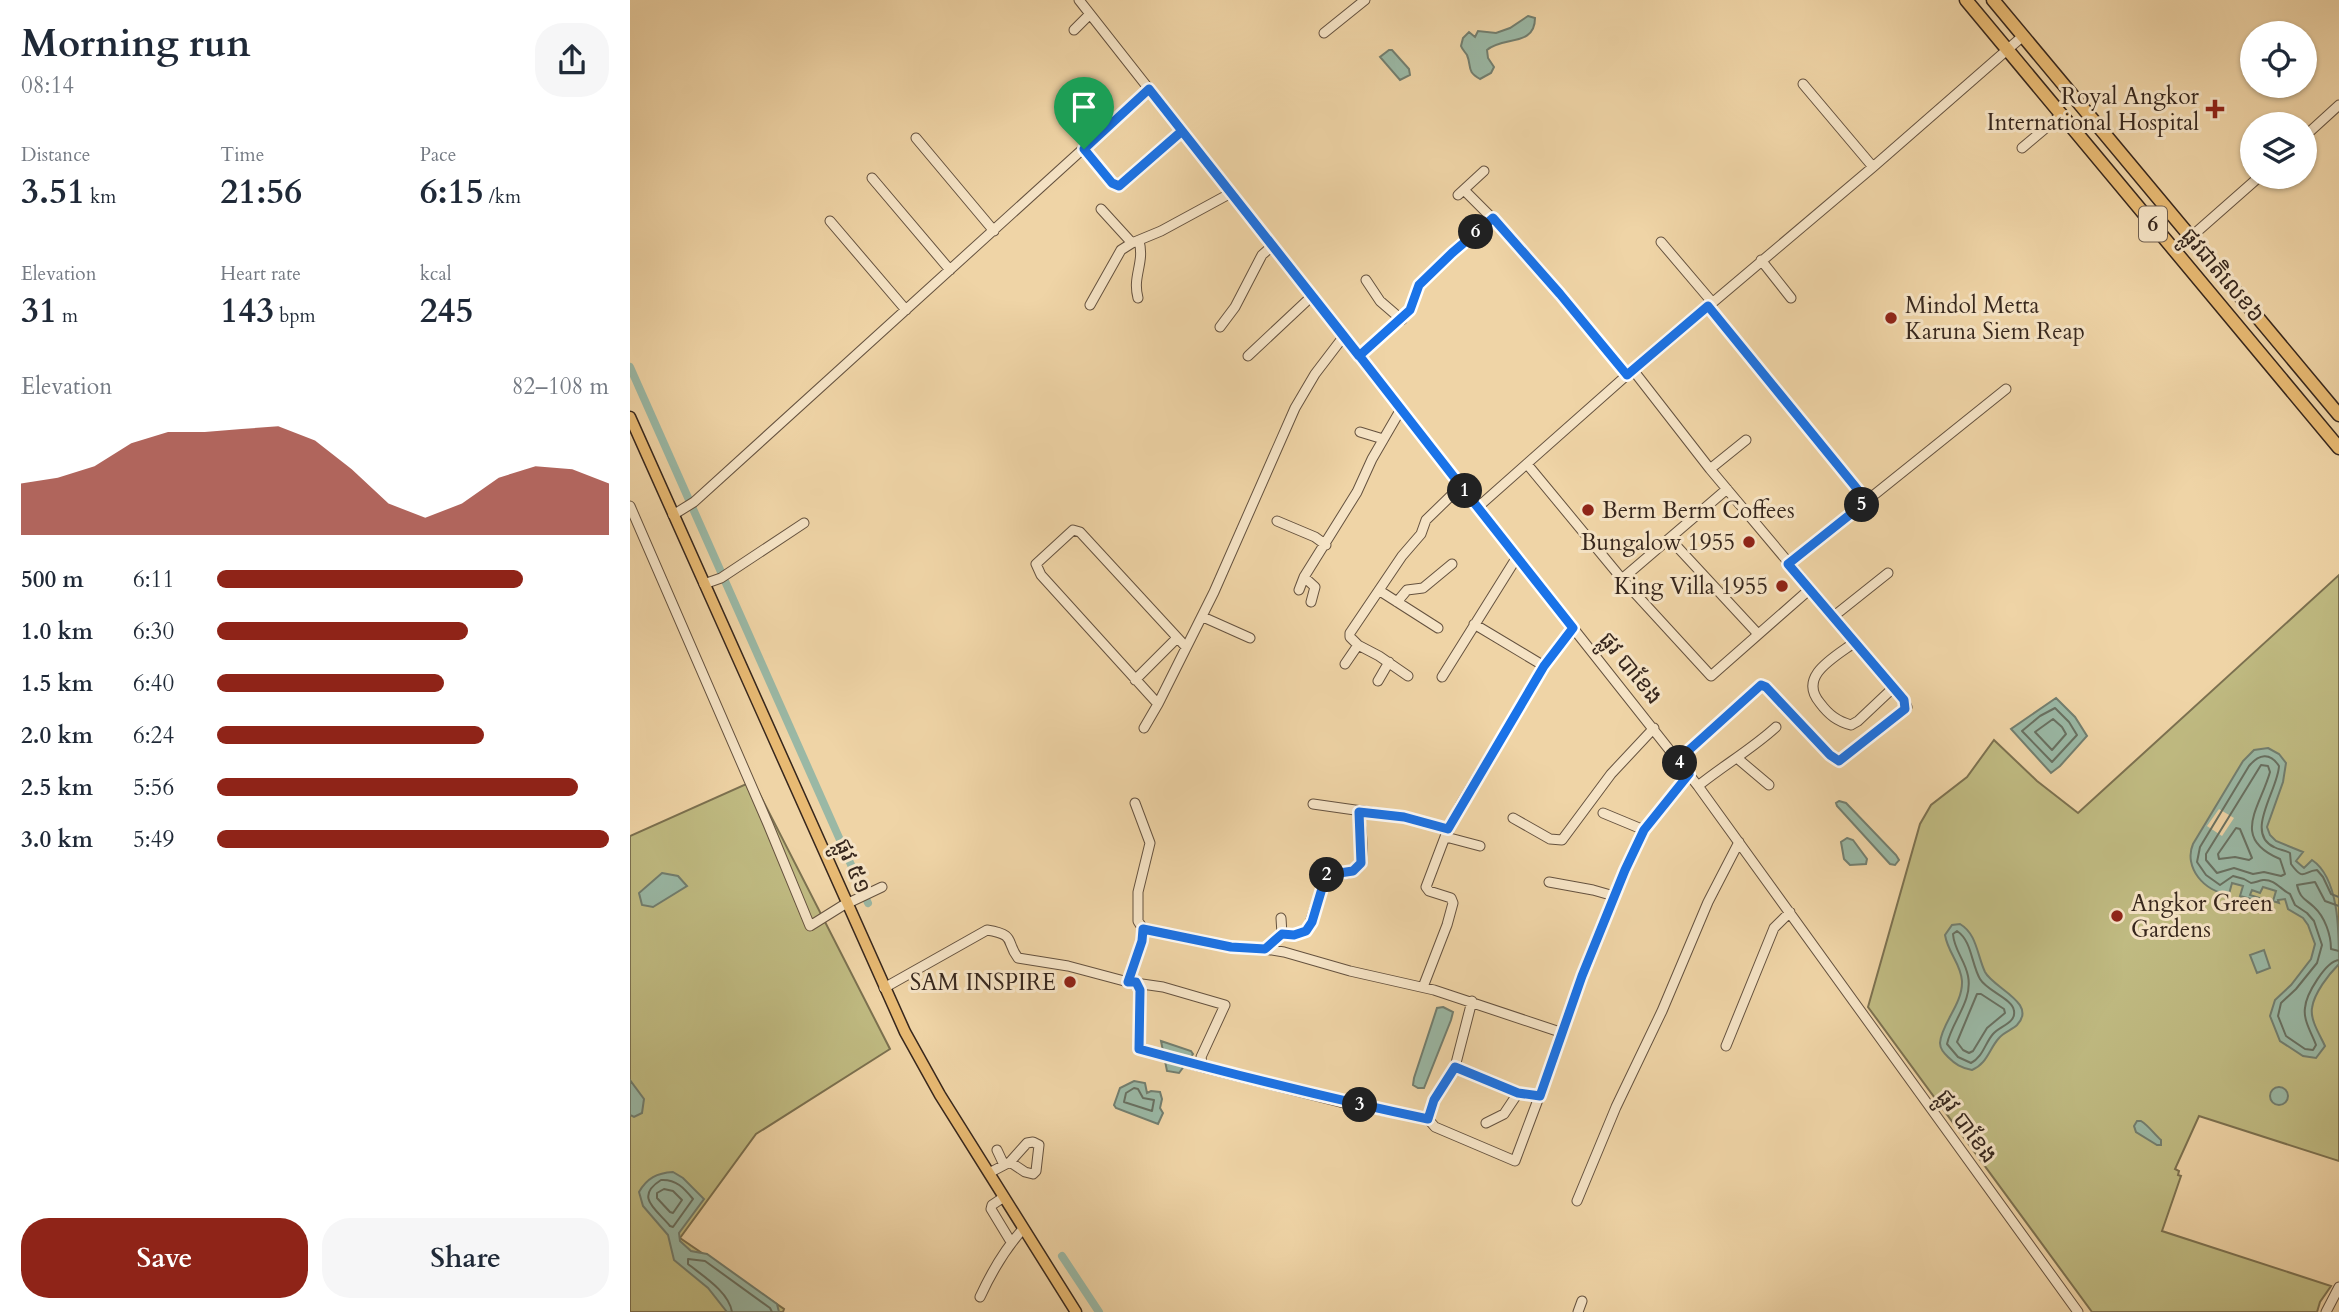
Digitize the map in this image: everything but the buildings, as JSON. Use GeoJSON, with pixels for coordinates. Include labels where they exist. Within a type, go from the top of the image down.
{"type":"FeatureCollection","features":[{"type":"Feature","properties":{"kind":"highway","name":"ផ្លូវជាតិលេខ៦"},"geometry":{"type":"LineString","coordinates":[[1966,0],[2339,448]]}},
{"type":"Feature","properties":{"kind":"highway","name":"ផ្លូវជាតិលេខ៦"},"geometry":{"type":"LineString","coordinates":[[1993,0],[2339,415]]}},
{"type":"Feature","properties":{"kind":"main road","name":"ផ្លូវ ៥១"},"geometry":{"type":"LineString","coordinates":[[630,417],[713,581],[844,905],[884,988],[940,1096],[989,1173],[998,1201],[1016,1236],[1076,1312]]}},
{"type":"Feature","properties":{"kind":"street","name":"ផ្លូវ បាខែង"},"geometry":{"type":"LineString","coordinates":[[1079,0],[1654,728],[2078,1312]]}},
{"type":"Feature","properties":{"kind":"street"},"geometry":{"type":"LineString","coordinates":[[1324,33],[1365,0]]}},
{"type":"Feature","properties":{"kind":"street"},"geometry":{"type":"LineString","coordinates":[[1074,30],[1090,14]]}},
{"type":"Feature","properties":{"kind":"street"},"geometry":{"type":"LineString","coordinates":[[1478,507],[1630,372],[2023,36]]}},
{"type":"Feature","properties":{"kind":"street"},"geometry":{"type":"LineString","coordinates":[[1803,84],[1872,167]]}},
{"type":"Feature","properties":{"kind":"street"},"geometry":{"type":"LineString","coordinates":[[677,512],[694,502],[1149,89]]}},
{"type":"Feature","properties":{"kind":"street"},"geometry":{"type":"LineString","coordinates":[[2317,124],[2339,105]]}},
{"type":"Feature","properties":{"kind":"street"},"geometry":{"type":"LineString","coordinates":[[2022,148],[2061,115]]}},
{"type":"Feature","properties":{"kind":"street"},"geometry":{"type":"LineString","coordinates":[[1084,149],[1112,183],[1119,186],[1182,131]]}},
{"type":"Feature","properties":{"kind":"street"},"geometry":{"type":"LineString","coordinates":[[916,138],[994,230]]}},
{"type":"Feature","properties":{"kind":"street"},"geometry":{"type":"LineString","coordinates":[[1484,171],[1461,192],[1493,218],[1630,372],[1904,700],[1905,709],[1839,761],[1762,685],[1758,686],[1678,760]]}},
{"type":"Feature","properties":{"kind":"street"},"geometry":{"type":"LineString","coordinates":[[872,178],[950,270]]}},
{"type":"Feature","properties":{"kind":"street"},"geometry":{"type":"LineString","coordinates":[[2175,251],[2246,189]]}},
{"type":"Feature","properties":{"kind":"street"},"geometry":{"type":"LineString","coordinates":[[1090,305],[1117,254],[1231,193]]}},
{"type":"Feature","properties":{"kind":"street"},"geometry":{"type":"LineString","coordinates":[[1101,209],[1136,242],[1142,258],[1135,282],[1138,298]]}},
{"type":"Feature","properties":{"kind":"street"},"geometry":{"type":"LineString","coordinates":[[1359,356],[1402,320],[1410,310],[1419,285],[1493,218]]}},
{"type":"Feature","properties":{"kind":"street"},"geometry":{"type":"LineString","coordinates":[[830,221],[906,310]]}},
{"type":"Feature","properties":{"kind":"street"},"geometry":{"type":"LineString","coordinates":[[1661,242],[1867,501]]}},
{"type":"Feature","properties":{"kind":"street"},"geometry":{"type":"LineString","coordinates":[[1220,327],[1235,307],[1262,255],[1272,246]]}},
{"type":"Feature","properties":{"kind":"street"},"geometry":{"type":"LineString","coordinates":[[1761,260],[1791,299]]}},
{"type":"Feature","properties":{"kind":"street"},"geometry":{"type":"LineString","coordinates":[[1366,280],[1380,301],[1402,320]]}},
{"type":"Feature","properties":{"kind":"street"},"geometry":{"type":"LineString","coordinates":[[1248,356],[1312,296]]}},
{"type":"Feature","properties":{"kind":"street"},"geometry":{"type":"LineString","coordinates":[[1144,728],[1203,617],[1295,408],[1315,374],[1344,336]]}},
{"type":"Feature","properties":{"kind":"street"},"geometry":{"type":"LineString","coordinates":[[1788,564],[2006,389]]}},
{"type":"Feature","properties":{"kind":"street"},"geometry":{"type":"LineString","coordinates":[[1299,590],[1304,577],[1357,492],[1401,409]]}},
{"type":"Feature","properties":{"kind":"street"},"geometry":{"type":"LineString","coordinates":[[1360,432],[1383,439]]}},
{"type":"Feature","properties":{"kind":"street"},"geometry":{"type":"LineString","coordinates":[[1710,469],[1745,440]]}},
{"type":"Feature","properties":{"kind":"street"},"geometry":{"type":"LineString","coordinates":[[1527,464],[1622,579],[1712,677],[1810,589]]}},
{"type":"Feature","properties":{"kind":"street"},"geometry":{"type":"LineString","coordinates":[[1408,676],[1358,645],[1350,637],[1350,633],[1402,556],[1421,534],[1432,513],[1461,486]]}},
{"type":"Feature","properties":{"kind":"street"},"geometry":{"type":"LineString","coordinates":[[1622,579],[1727,489]]}},
{"type":"Feature","properties":{"kind":"street"},"geometry":{"type":"LineString","coordinates":[[630,506],[810,926],[864,894],[882,887]]}},
{"type":"Feature","properties":{"kind":"street"},"geometry":{"type":"LineString","coordinates":[[1277,522],[1315,537],[1326,545]]}},
{"type":"Feature","properties":{"kind":"street"},"geometry":{"type":"LineString","coordinates":[[713,581],[804,523]]}},
{"type":"Feature","properties":{"kind":"street"},"geometry":{"type":"LineString","coordinates":[[1158,704],[1041,575],[1036,564],[1073,530],[1077,530],[1186,647]]}},
{"type":"Feature","properties":{"kind":"street"},"geometry":{"type":"LineString","coordinates":[[1670,539],[1758,634]]}},
{"type":"Feature","properties":{"kind":"street"},"geometry":{"type":"LineString","coordinates":[[1442,677],[1517,557]]}},
{"type":"Feature","properties":{"kind":"street"},"geometry":{"type":"LineString","coordinates":[[1396,602],[1407,590],[1423,588],[1452,564]]}},
{"type":"Feature","properties":{"kind":"street"},"geometry":{"type":"LineString","coordinates":[[1834,616],[1888,573]]}},
{"type":"Feature","properties":{"kind":"street"},"geometry":{"type":"LineString","coordinates":[[1304,577],[1315,587],[1311,603]]}},
{"type":"Feature","properties":{"kind":"street"},"geometry":{"type":"LineString","coordinates":[[1380,591],[1438,628]]}},
{"type":"Feature","properties":{"kind":"street"},"geometry":{"type":"LineString","coordinates":[[1203,617],[1250,638]]}},
{"type":"Feature","properties":{"kind":"street"},"geometry":{"type":"LineString","coordinates":[[1474,624],[1544,666]]}},
{"type":"Feature","properties":{"kind":"street"},"geometry":{"type":"LineString","coordinates":[[1423,987],[1453,903],[1451,898],[1429,891],[1426,887],[1447,833],[1544,666],[1573,628]]}},
{"type":"Feature","properties":{"kind":"street"},"geometry":{"type":"LineString","coordinates":[[1135,680],[1177,638]]}},
{"type":"Feature","properties":{"kind":"street"},"geometry":{"type":"LineString","coordinates":[[1855,642],[1815,675],[1812,686],[1818,701],[1836,719],[1851,725],[1893,688]]}},
{"type":"Feature","properties":{"kind":"street"},"geometry":{"type":"LineString","coordinates":[[1345,664],[1358,645]]}},
{"type":"Feature","properties":{"kind":"street"},"geometry":{"type":"LineString","coordinates":[[1378,681],[1389,662]]}},
{"type":"Feature","properties":{"kind":"street"},"geometry":{"type":"LineString","coordinates":[[1698,786],[1776,726]]}},
{"type":"Feature","properties":{"kind":"street"},"geometry":{"type":"LineString","coordinates":[[1513,818],[1550,839],[1562,840],[1611,774],[1654,728]]}},
{"type":"Feature","properties":{"kind":"street"},"geometry":{"type":"LineString","coordinates":[[1737,758],[1769,785]]}},
{"type":"Feature","properties":{"kind":"street"},"geometry":{"type":"LineString","coordinates":[[1132,982],[1140,990],[1139,1049],[1340,1101],[1428,1119],[1434,1127],[1514,1161],[1614,896],[1644,830],[1689,774]]}},
{"type":"Feature","properties":{"kind":"street"},"geometry":{"type":"LineString","coordinates":[[1132,982],[1143,929],[1138,921],[1138,892],[1150,843],[1135,803]]}},
{"type":"Feature","properties":{"kind":"street"},"geometry":{"type":"LineString","coordinates":[[1313,804],[1404,817],[1480,846]]}},
{"type":"Feature","properties":{"kind":"street"},"geometry":{"type":"LineString","coordinates":[[1265,949],[1282,934],[1294,935],[1308,929],[1326,875],[1348,873],[1359,866],[1362,852],[1359,812]]}},
{"type":"Feature","properties":{"kind":"street"},"geometry":{"type":"LineString","coordinates":[[1603,813],[1644,830]]}},
{"type":"Feature","properties":{"kind":"street"},"geometry":{"type":"LineString","coordinates":[[1577,1201],[1702,915],[1739,842]]}},
{"type":"Feature","properties":{"kind":"street"},"geometry":{"type":"LineString","coordinates":[[1549,882],[1614,896]]}},
{"type":"Feature","properties":{"kind":"street"},"geometry":{"type":"LineString","coordinates":[[1726,1046],[1774,928],[1790,912]]}},
{"type":"Feature","properties":{"kind":"street"},"geometry":{"type":"LineString","coordinates":[[1281,918],[1282,934]]}},
{"type":"Feature","properties":{"kind":"street"},"geometry":{"type":"LineString","coordinates":[[1143,929],[1231,947],[1265,949],[1423,987],[1563,1033]]}},
{"type":"Feature","properties":{"kind":"street"},"geometry":{"type":"LineString","coordinates":[[884,988],[980,932],[987,930],[1000,933],[1011,941],[1014,955],[1018,958],[1163,986],[1225,1005],[1201,1057],[1205,1068]]}},
{"type":"Feature","properties":{"kind":"street"},"geometry":{"type":"LineString","coordinates":[[1428,1119],[1434,1100],[1455,1067],[1472,1001]]}},
{"type":"Feature","properties":{"kind":"street"},"geometry":{"type":"LineString","coordinates":[[1455,1067],[1518,1093],[1540,1096]]}},
{"type":"Feature","properties":{"kind":"street"},"geometry":{"type":"LineString","coordinates":[[1486,1122],[1504,1114],[1518,1093]]}},
{"type":"Feature","properties":{"kind":"street"},"geometry":{"type":"LineString","coordinates":[[989,1173],[1007,1164],[997,1150]]}},
{"type":"Feature","properties":{"kind":"street"},"geometry":{"type":"LineString","coordinates":[[980,1297],[993,1269],[1016,1236],[992,1212],[998,1201]]}},
{"type":"Feature","properties":{"kind":"street"},"geometry":{"type":"LineString","coordinates":[[2326,1312],[2339,1287]]}},
{"type":"Feature","properties":{"kind":"street"},"geometry":{"type":"LineString","coordinates":[[1578,1312],[1582,1301]]}},
{"type":"Feature","properties":{"kind":"shaded area","name":"Angkor Green Gardens"},"geometry":{"type":"Polygon","coordinates":[[[2339,575],[2339,1161],[2199,1116],[2175,1169],[2181,1176],[2162,1231],[2331,1286],[2317,1312],[2092,1312],[1868,1007],[1920,824],[1931,805],[1967,777],[1994,740],[2037,781],[2078,813],[2339,575]]]}},
{"type":"Feature","properties":{"kind":"shaded area"},"geometry":{"type":"Polygon","coordinates":[[[753,781],[890,1049],[756,1134],[680,1238],[784,1309],[783,1312],[630,1312],[630,836],[753,781]]]}},
{"type":"Feature","properties":{"kind":"water"},"geometry":{"type":"Polygon","coordinates":[[[1528,16],[1535,18],[1530,33],[1487,50],[1488,58],[1494,67],[1491,73],[1480,79],[1473,74],[1461,46],[1463,38],[1469,32],[1475,37],[1478,31],[1496,33],[1510,28],[1528,16]]]}},
{"type":"Feature","properties":{"kind":"water"},"geometry":{"type":"Polygon","coordinates":[[[1389,50],[1409,69],[1410,75],[1400,80],[1380,57],[1389,50]]]}},
{"type":"Feature","properties":{"kind":"water"},"geometry":{"type":"Polygon","coordinates":[[[2056,698],[2075,717],[2087,736],[2051,773],[2011,729],[2056,698]]]}},
{"type":"Feature","properties":{"kind":"water"},"geometry":{"type":"Polygon","coordinates":[[[2268,748],[2279,754],[2286,763],[2283,782],[2267,827],[2270,835],[2276,841],[2303,852],[2296,861],[2304,868],[2312,860],[2321,868],[2328,879],[2336,906],[2339,964],[2322,984],[2313,1002],[2312,1017],[2325,1046],[2316,1058],[2303,1056],[2280,1041],[2270,1016],[2275,1000],[2291,985],[2311,959],[2315,944],[2308,925],[2303,918],[2288,909],[2285,899],[2278,900],[2279,903],[2273,901],[2276,891],[2263,887],[2260,893],[2252,890],[2250,895],[2259,898],[2258,901],[2240,896],[2243,886],[2232,883],[2229,894],[2212,889],[2198,877],[2191,861],[2193,844],[2243,761],[2254,750],[2268,748]]]}},
{"type":"Feature","properties":{"kind":"water"},"geometry":{"type":"Polygon","coordinates":[[[1839,801],[1846,803],[1896,855],[1899,860],[1895,865],[1890,864],[1837,806],[1839,801]]]}},
{"type":"Feature","properties":{"kind":"water"},"geometry":{"type":"Polygon","coordinates":[[[1847,838],[1853,840],[1867,859],[1866,864],[1850,865],[1844,859],[1841,842],[1847,838]]]}},
{"type":"Feature","properties":{"kind":"water"},"geometry":{"type":"Polygon","coordinates":[[[662,873],[678,876],[687,886],[653,907],[642,905],[639,893],[662,873]]]}},
{"type":"Feature","properties":{"kind":"water"},"geometry":{"type":"Polygon","coordinates":[[[1960,924],[1970,933],[1985,972],[2012,996],[2022,1010],[2022,1017],[2017,1025],[2001,1036],[1984,1060],[1972,1070],[1953,1062],[1942,1051],[1940,1043],[1959,998],[1962,981],[1945,935],[1952,925],[1960,924]]]}},
{"type":"Feature","properties":{"kind":"water"},"geometry":{"type":"Polygon","coordinates":[[[2264,950],[2270,968],[2257,973],[2250,955],[2264,950]]]}},
{"type":"Feature","properties":{"kind":"water"},"geometry":{"type":"Polygon","coordinates":[[[1443,1007],[1453,1012],[1451,1020],[1424,1088],[1418,1088],[1413,1085],[1414,1078],[1437,1008],[1443,1007]]]}},
{"type":"Feature","properties":{"kind":"water"},"geometry":{"type":"Polygon","coordinates":[[[1161,1041],[1193,1054],[1179,1073],[1167,1071],[1161,1041]]]}},
{"type":"Feature","properties":{"kind":"water"},"geometry":{"type":"Polygon","coordinates":[[[630,1080],[644,1099],[642,1113],[634,1117],[630,1115],[630,1080]]]}},
{"type":"Feature","properties":{"kind":"water"},"geometry":{"type":"Polygon","coordinates":[[[1134,1081],[1145,1083],[1147,1093],[1160,1092],[1160,1108],[1163,1113],[1158,1124],[1114,1105],[1120,1088],[1134,1081]]]}},
{"type":"Feature","properties":{"kind":"water"},"geometry":{"type":"Polygon","coordinates":[[[2279,1087],[2285,1090],[2288,1096],[2285,1102],[2279,1105],[2273,1102],[2270,1096],[2273,1090],[2279,1087]]]}},
{"type":"Feature","properties":{"kind":"water"},"geometry":{"type":"Polygon","coordinates":[[[2137,1121],[2141,1121],[2161,1140],[2161,1145],[2136,1132],[2134,1126],[2137,1121]]]}},
{"type":"Feature","properties":{"kind":"water"},"geometry":{"type":"Polygon","coordinates":[[[673,1172],[704,1199],[679,1233],[680,1241],[691,1251],[707,1254],[777,1304],[779,1312],[727,1312],[708,1288],[674,1260],[668,1235],[643,1206],[639,1192],[653,1177],[673,1172]]]}},
{"type":"Feature","properties":{"kind":"pier"},"geometry":{"type":"Polygon","coordinates":[[[2219,809],[2234,818],[2222,836],[2207,826],[2219,809]]]}},
{"type":"Feature","properties":{"kind":"waterway"},"geometry":{"type":"LineString","coordinates":[[630,367],[868,903]]}},
{"type":"Feature","properties":{"kind":"waterway"},"geometry":{"type":"LineString","coordinates":[[1062,1256],[1099,1312]]}},
{"type":"Feature","properties":{"kind":"place","name":"Royal Angkor International Hospital"},"geometry":{"type":"Point","coordinates":[2215,109]}},
{"type":"Feature","properties":{"kind":"place","name":"Mindol Metta Karuna Siem Reap"},"geometry":{"type":"Point","coordinates":[1891,318]}},
{"type":"Feature","properties":{"kind":"place","name":"Berm Berm Coffees"},"geometry":{"type":"Point","coordinates":[1588,510]}},
{"type":"Feature","properties":{"kind":"place","name":"Bungalow 1955"},"geometry":{"type":"Point","coordinates":[1749,542]}},
{"type":"Feature","properties":{"kind":"place","name":"King Villa 1955"},"geometry":{"type":"Point","coordinates":[1782,586]}},
{"type":"Feature","properties":{"kind":"place","name":"Angkor Green Gardens"},"geometry":{"type":"Point","coordinates":[2117,916]}},
{"type":"Feature","properties":{"kind":"place","name":"SAM INSPIRE"},"geometry":{"type":"Point","coordinates":[1070,982]}},
{"type":"Feature","properties":{"kind":"route"},"geometry":{"type":"LineString","coordinates":[[1084,149],[1112,183],[1119,186],[1182,131],[1344,336],[1359,356],[1432,448],[1445,466],[1573,628],[1544,666],[1510,720],[1448,829],[1404,817],[1359,812],[1361,863],[1357,869],[1348,873],[1326,875],[1312,922],[1306,931],[1294,935],[1282,934],[1265,949],[1231,947],[1143,929],[1142,941],[1128,982],[1136,982],[1140,990],[1139,1049],[1340,1101],[1428,1119],[1434,1100],[1455,1067],[1518,1093],[1540,1096],[1582,976],[1625,870],[1644,830],[1689,774],[1678,760],[1761,685],[1839,761],[1905,709],[1904,700],[1788,564],[1867,501],[1708,306],[1627,375],[1493,218],[1419,285],[1414,303],[1402,320],[1359,356],[1272,246],[1182,131],[1149,89],[1084,149]]}}]}
